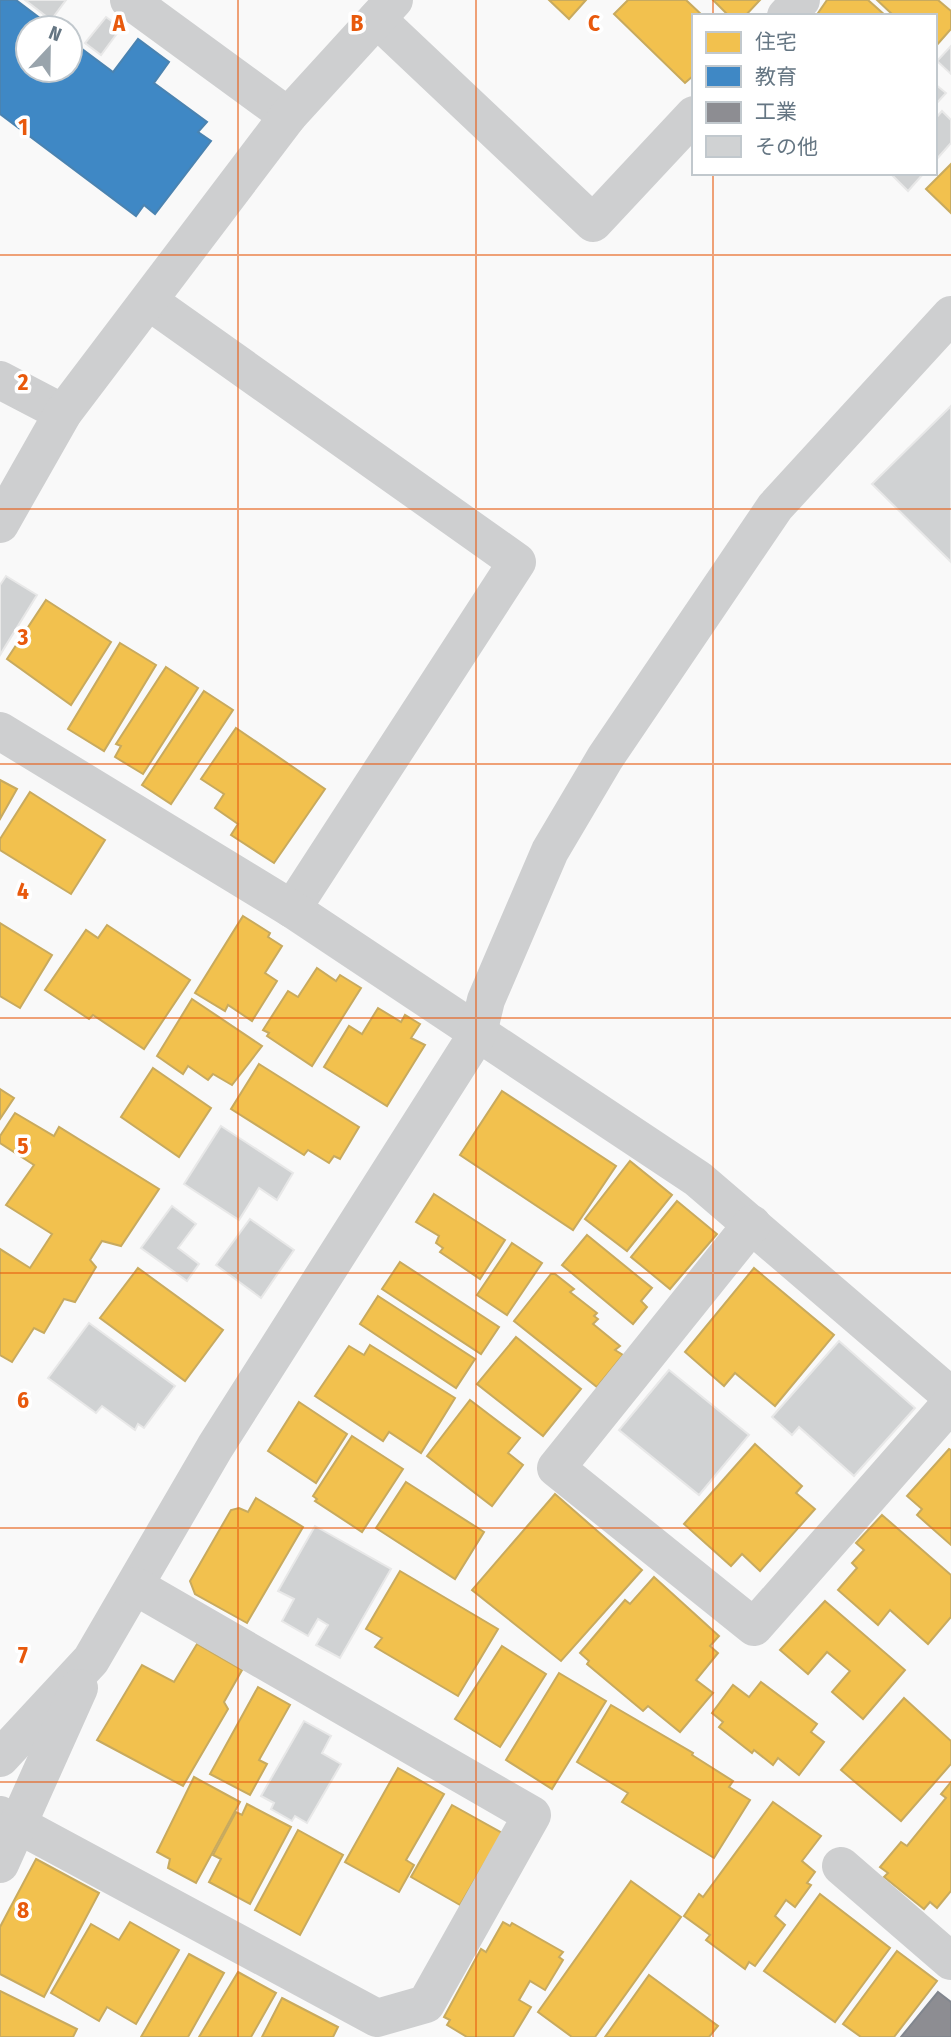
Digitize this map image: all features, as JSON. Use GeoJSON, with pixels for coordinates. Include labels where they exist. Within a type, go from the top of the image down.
{"type":"FeatureCollection","features":[{"type":"Feature","properties":{"kind":"street"},"geometry":{"type":"LineString","coordinates":[[129,0],[288,117]]}},
{"type":"Feature","properties":{"kind":"street"},"geometry":{"type":"LineString","coordinates":[[788,14],[801,0]]}},
{"type":"Feature","properties":{"kind":"street"},"geometry":{"type":"LineString","coordinates":[[0,524],[63,414],[288,117],[386,9],[593,223],[692,116]]}},
{"type":"Feature","properties":{"kind":"street"},"geometry":{"type":"LineString","coordinates":[[150,302],[517,562],[292,909]]}},
{"type":"Feature","properties":{"kind":"street"},"geometry":{"type":"LineString","coordinates":[[0,1864],[9,1820],[92,1660],[215,1447],[478,1033],[485,1000],[550,852],[606,758],[775,507],[951,315]]}},
{"type":"Feature","properties":{"kind":"street"},"geometry":{"type":"LineString","coordinates":[[0,380],[63,414]]}},
{"type":"Feature","properties":{"kind":"street"},"geometry":{"type":"LineString","coordinates":[[0,731],[292,909],[698,1178],[947,1386],[754,1627],[556,1468],[752,1224]]}},
{"type":"Feature","properties":{"kind":"street"},"geometry":{"type":"LineString","coordinates":[[9,1820],[371,2028],[426,2004],[532,1815],[135,1586]]}},
{"type":"Feature","properties":{"kind":"street"},"geometry":{"type":"LineString","coordinates":[[0,1758],[92,1660]]}},
{"type":"Feature","properties":{"kind":"street"},"geometry":{"type":"LineString","coordinates":[[841,1866],[951,1961]]}},
{"type":"Feature","properties":{"kind":"building: 住宅"},"geometry":{"type":"Polygon","coordinates":[[[549,0],[586,0],[569,19],[549,0]]]}},
{"type":"Feature","properties":{"kind":"building: 住宅"},"geometry":{"type":"Polygon","coordinates":[[[628,0],[686,0],[701,14],[692,14],[692,77],[685,83],[614,14],[628,0]]]}},
{"type":"Feature","properties":{"kind":"building: 住宅"},"geometry":{"type":"Polygon","coordinates":[[[713,0],[760,0],[747,14],[727,14],[713,0]]]}},
{"type":"Feature","properties":{"kind":"building: 住宅"},"geometry":{"type":"Polygon","coordinates":[[[827,0],[868,0],[884,14],[817,14],[827,0]]]}},
{"type":"Feature","properties":{"kind":"building: 住宅"},"geometry":{"type":"Polygon","coordinates":[[[877,0],[938,0],[951,11],[951,29],[937,45],[937,14],[892,14],[877,0]]]}},
{"type":"Feature","properties":{"kind":"building: 住宅"},"geometry":{"type":"Polygon","coordinates":[[[951,164],[951,213],[926,189],[951,164]]]}},
{"type":"Feature","properties":{"kind":"building: 住宅"},"geometry":{"type":"Polygon","coordinates":[[[46,600],[111,642],[71,705],[7,659],[46,600]]]}},
{"type":"Feature","properties":{"kind":"building: 住宅"},"geometry":{"type":"Polygon","coordinates":[[[120,643],[156,665],[104,751],[68,729],[120,643]]]}},
{"type":"Feature","properties":{"kind":"building: 住宅"},"geometry":{"type":"Polygon","coordinates":[[[166,667],[198,688],[143,774],[115,757],[121,746],[116,744],[166,667]]]}},
{"type":"Feature","properties":{"kind":"building: 住宅"},"geometry":{"type":"Polygon","coordinates":[[[204,691],[233,710],[171,804],[142,785],[204,691]]]}},
{"type":"Feature","properties":{"kind":"building: 住宅"},"geometry":{"type":"Polygon","coordinates":[[[236,728],[325,789],[274,863],[231,835],[238,824],[215,808],[224,794],[201,779],[236,728]]]}},
{"type":"Feature","properties":{"kind":"building: 住宅"},"geometry":{"type":"Polygon","coordinates":[[[0,780],[17,789],[0,819],[0,780]]]}},
{"type":"Feature","properties":{"kind":"building: 住宅"},"geometry":{"type":"Polygon","coordinates":[[[30,792],[105,840],[71,894],[0,850],[0,839],[30,792]]]}},
{"type":"Feature","properties":{"kind":"building: 住宅"},"geometry":{"type":"Polygon","coordinates":[[[243,916],[270,933],[268,937],[282,946],[265,973],[277,981],[252,1021],[228,1005],[225,1011],[195,993],[243,916]]]}},
{"type":"Feature","properties":{"kind":"building: 住宅"},"geometry":{"type":"Polygon","coordinates":[[[0,923],[52,955],[20,1008],[0,996],[0,923]]]}},
{"type":"Feature","properties":{"kind":"building: 住宅"},"geometry":{"type":"Polygon","coordinates":[[[107,925],[190,980],[144,1049],[93,1015],[89,1019],[45,990],[86,930],[98,938],[107,925]]]}},
{"type":"Feature","properties":{"kind":"building: 住宅"},"geometry":{"type":"Polygon","coordinates":[[[317,968],[336,981],[340,975],[361,988],[312,1066],[267,1036],[269,1033],[263,1030],[288,991],[298,997],[317,968]]]}},
{"type":"Feature","properties":{"kind":"building: 住宅"},"geometry":{"type":"Polygon","coordinates":[[[192,999],[262,1046],[232,1085],[213,1074],[208,1080],[188,1066],[183,1074],[157,1056],[192,999]]]}},
{"type":"Feature","properties":{"kind":"building: 住宅"},"geometry":{"type":"Polygon","coordinates":[[[378,1008],[401,1022],[405,1015],[420,1024],[411,1038],[425,1045],[387,1106],[324,1067],[349,1026],[362,1034],[378,1008]]]}},
{"type":"Feature","properties":{"kind":"building: 住宅"},"geometry":{"type":"Polygon","coordinates":[[[259,1064],[359,1127],[340,1159],[334,1156],[329,1163],[308,1150],[304,1155],[231,1109],[259,1064]]]}},
{"type":"Feature","properties":{"kind":"building: 住宅"},"geometry":{"type":"Polygon","coordinates":[[[153,1068],[211,1108],[179,1157],[121,1117],[153,1068]]]}},
{"type":"Feature","properties":{"kind":"building: 住宅"},"geometry":{"type":"Polygon","coordinates":[[[0,1089],[14,1098],[0,1119],[0,1089]]]}},
{"type":"Feature","properties":{"kind":"building: 住宅"},"geometry":{"type":"Polygon","coordinates":[[[502,1091],[616,1166],[573,1230],[460,1155],[502,1091]]]}},
{"type":"Feature","properties":{"kind":"building: 住宅"},"geometry":{"type":"Polygon","coordinates":[[[15,1113],[54,1136],[59,1127],[159,1189],[121,1246],[102,1241],[90,1260],[96,1267],[75,1302],[64,1299],[44,1333],[34,1328],[12,1362],[0,1355],[0,1249],[30,1268],[52,1234],[6,1205],[34,1165],[0,1143],[0,1136],[15,1113]]]}},
{"type":"Feature","properties":{"kind":"building: 住宅"},"geometry":{"type":"Polygon","coordinates":[[[630,1161],[672,1195],[627,1251],[585,1219],[630,1161]]]}},
{"type":"Feature","properties":{"kind":"building: 住宅"},"geometry":{"type":"Polygon","coordinates":[[[434,1194],[505,1240],[480,1279],[440,1252],[443,1248],[436,1243],[439,1236],[416,1222],[434,1194]]]}},
{"type":"Feature","properties":{"kind":"building: 住宅"},"geometry":{"type":"Polygon","coordinates":[[[677,1201],[717,1234],[670,1289],[631,1257],[677,1201]]]}},
{"type":"Feature","properties":{"kind":"building: 住宅"},"geometry":{"type":"Polygon","coordinates":[[[587,1235],[652,1288],[641,1301],[647,1307],[633,1324],[562,1265],[587,1235]]]}},
{"type":"Feature","properties":{"kind":"building: 住宅"},"geometry":{"type":"Polygon","coordinates":[[[512,1243],[542,1263],[507,1315],[477,1295],[512,1243]]]}},
{"type":"Feature","properties":{"kind":"building: 住宅"},"geometry":{"type":"Polygon","coordinates":[[[400,1262],[499,1327],[481,1354],[382,1289],[400,1262]]]}},
{"type":"Feature","properties":{"kind":"building: 住宅"},"geometry":{"type":"Polygon","coordinates":[[[138,1268],[223,1330],[185,1381],[100,1318],[138,1268]]]}},
{"type":"Feature","properties":{"kind":"building: 住宅"},"geometry":{"type":"Polygon","coordinates":[[[754,1268],[834,1335],[775,1406],[735,1373],[724,1386],[685,1352],[754,1268]]]}},
{"type":"Feature","properties":{"kind":"building: 住宅"},"geometry":{"type":"Polygon","coordinates":[[[551,1274],[555,1274],[574,1289],[570,1292],[597,1313],[594,1316],[598,1319],[593,1324],[620,1346],[615,1350],[623,1355],[597,1387],[514,1321],[551,1274]]]}},
{"type":"Feature","properties":{"kind":"building: 住宅"},"geometry":{"type":"Polygon","coordinates":[[[378,1296],[475,1359],[456,1388],[360,1324],[378,1296]]]}},
{"type":"Feature","properties":{"kind":"building: 住宅"},"geometry":{"type":"Polygon","coordinates":[[[516,1337],[581,1389],[543,1436],[477,1384],[516,1337]]]}},
{"type":"Feature","properties":{"kind":"building: 住宅"},"geometry":{"type":"Polygon","coordinates":[[[370,1345],[455,1398],[421,1453],[389,1432],[383,1441],[315,1396],[349,1346],[364,1355],[370,1345]]]}},
{"type":"Feature","properties":{"kind":"building: 住宅"},"geometry":{"type":"Polygon","coordinates":[[[470,1400],[520,1438],[508,1453],[523,1465],[492,1506],[427,1456],[470,1400]]]}},
{"type":"Feature","properties":{"kind":"building: 住宅"},"geometry":{"type":"Polygon","coordinates":[[[299,1402],[347,1434],[316,1483],[268,1451],[299,1402]]]}},
{"type":"Feature","properties":{"kind":"building: 住宅"},"geometry":{"type":"Polygon","coordinates":[[[352,1436],[403,1469],[362,1532],[315,1501],[317,1499],[313,1496],[352,1436]]]}},
{"type":"Feature","properties":{"kind":"building: 住宅"},"geometry":{"type":"Polygon","coordinates":[[[755,1444],[802,1486],[796,1493],[815,1509],[760,1571],[742,1554],[731,1566],[684,1524],[755,1444]]]}},
{"type":"Feature","properties":{"kind":"building: 住宅"},"geometry":{"type":"Polygon","coordinates":[[[949,1449],[951,1545],[917,1515],[922,1509],[907,1496],[949,1449]]]}},
{"type":"Feature","properties":{"kind":"building: 住宅"},"geometry":{"type":"Polygon","coordinates":[[[406,1482],[484,1532],[455,1579],[376,1528],[406,1482]]]}},
{"type":"Feature","properties":{"kind":"building: 住宅"},"geometry":{"type":"Polygon","coordinates":[[[555,1494],[642,1570],[561,1661],[472,1590],[555,1494]]]}},
{"type":"Feature","properties":{"kind":"building: 住宅"},"geometry":{"type":"Polygon","coordinates":[[[256,1498],[303,1527],[247,1623],[195,1594],[190,1581],[231,1510],[239,1508],[248,1512],[256,1498]]]}},
{"type":"Feature","properties":{"kind":"building: 住宅"},"geometry":{"type":"Polygon","coordinates":[[[882,1515],[951,1575],[951,1617],[928,1644],[890,1610],[878,1625],[838,1590],[857,1568],[852,1563],[864,1550],[856,1543],[882,1515]]]}},
{"type":"Feature","properties":{"kind":"building: 住宅"},"geometry":{"type":"Polygon","coordinates":[[[400,1571],[498,1629],[458,1696],[375,1647],[382,1638],[366,1629],[400,1571]]]}},
{"type":"Feature","properties":{"kind":"building: 住宅"},"geometry":{"type":"Polygon","coordinates":[[[654,1577],[719,1636],[710,1646],[718,1653],[696,1680],[713,1693],[680,1732],[648,1706],[643,1711],[587,1664],[589,1661],[580,1653],[625,1600],[630,1604],[654,1577]]]}},
{"type":"Feature","properties":{"kind":"building: 住宅"},"geometry":{"type":"Polygon","coordinates":[[[825,1601],[905,1670],[863,1719],[832,1692],[850,1671],[827,1652],[808,1674],[780,1650],[825,1601]]]}},
{"type":"Feature","properties":{"kind":"building: 住宅"},"geometry":{"type":"Polygon","coordinates":[[[197,1644],[242,1670],[224,1702],[228,1709],[183,1786],[97,1740],[142,1665],[174,1682],[197,1644]]]}},
{"type":"Feature","properties":{"kind":"building: 住宅"},"geometry":{"type":"Polygon","coordinates":[[[502,1646],[546,1674],[500,1747],[455,1719],[502,1646]]]}},
{"type":"Feature","properties":{"kind":"building: 住宅"},"geometry":{"type":"Polygon","coordinates":[[[559,1673],[606,1701],[552,1789],[506,1760],[559,1673]]]}},
{"type":"Feature","properties":{"kind":"building: 住宅"},"geometry":{"type":"Polygon","coordinates":[[[761,1682],[817,1724],[811,1732],[824,1742],[799,1775],[778,1758],[773,1765],[754,1750],[752,1753],[719,1727],[723,1722],[712,1713],[733,1685],[749,1697],[761,1682]]]}},
{"type":"Feature","properties":{"kind":"building: 住宅"},"geometry":{"type":"Polygon","coordinates":[[[258,1687],[290,1705],[259,1760],[267,1764],[250,1795],[210,1774],[258,1687]]]}},
{"type":"Feature","properties":{"kind":"building: 住宅"},"geometry":{"type":"Polygon","coordinates":[[[904,1698],[951,1741],[951,1764],[901,1821],[841,1770],[904,1698]]]}},
{"type":"Feature","properties":{"kind":"building: 住宅"},"geometry":{"type":"Polygon","coordinates":[[[611,1705],[693,1753],[692,1755],[733,1781],[729,1787],[750,1800],[714,1858],[622,1802],[628,1793],[577,1762],[611,1705]]]}},
{"type":"Feature","properties":{"kind":"building: 住宅"},"geometry":{"type":"Polygon","coordinates":[[[398,1768],[444,1794],[406,1860],[414,1865],[399,1892],[345,1862],[398,1768]]]}},
{"type":"Feature","properties":{"kind":"building: 住宅"},"geometry":{"type":"Polygon","coordinates":[[[194,1777],[240,1802],[196,1883],[168,1868],[170,1859],[157,1852],[194,1777]]]}},
{"type":"Feature","properties":{"kind":"building: 住宅"},"geometry":{"type":"Polygon","coordinates":[[[951,1782],[951,1891],[937,1908],[930,1902],[924,1909],[884,1877],[888,1873],[880,1867],[901,1842],[907,1846],[946,1798],[941,1794],[951,1782]]]}},
{"type":"Feature","properties":{"kind":"building: 住宅"},"geometry":{"type":"Polygon","coordinates":[[[773,1802],[821,1836],[802,1861],[815,1872],[807,1883],[811,1885],[795,1907],[786,1900],[775,1916],[785,1925],[755,1966],[749,1962],[745,1969],[706,1940],[710,1935],[684,1916],[699,1894],[703,1897],[773,1802]]]}},
{"type":"Feature","properties":{"kind":"building: 住宅"},"geometry":{"type":"Polygon","coordinates":[[[247,1804],[291,1827],[250,1904],[209,1882],[221,1859],[213,1855],[236,1812],[242,1815],[247,1804]]]}},
{"type":"Feature","properties":{"kind":"building: 住宅"},"geometry":{"type":"Polygon","coordinates":[[[452,1805],[502,1833],[460,1905],[411,1877],[452,1805]]]}},
{"type":"Feature","properties":{"kind":"building: 住宅"},"geometry":{"type":"Polygon","coordinates":[[[298,1830],[343,1855],[300,1935],[255,1910],[298,1830]]]}},
{"type":"Feature","properties":{"kind":"building: 住宅"},"geometry":{"type":"Polygon","coordinates":[[[36,1859],[99,1893],[44,1997],[0,1974],[0,1927],[36,1859]]]}},
{"type":"Feature","properties":{"kind":"building: 住宅"},"geometry":{"type":"Polygon","coordinates":[[[631,1881],[681,1917],[595,2037],[572,2037],[538,2012],[631,1881]]]}},
{"type":"Feature","properties":{"kind":"building: 住宅"},"geometry":{"type":"Polygon","coordinates":[[[820,1894],[890,1948],[835,2022],[764,1971],[820,1894]]]}},
{"type":"Feature","properties":{"kind":"building: 住宅"},"geometry":{"type":"Polygon","coordinates":[[[130,1922],[179,1950],[136,2024],[107,2007],[99,2021],[51,1993],[91,1924],[119,1940],[130,1922]]]}},
{"type":"Feature","properties":{"kind":"building: 住宅"},"geometry":{"type":"Polygon","coordinates":[[[503,1922],[510,1926],[512,1923],[563,1952],[559,1957],[563,1960],[545,1990],[530,1981],[519,2000],[531,2007],[513,2037],[467,2037],[447,2025],[450,2020],[444,2017],[481,1949],[486,1952],[503,1922]]]}},
{"type":"Feature","properties":{"kind":"building: 住宅"},"geometry":{"type":"Polygon","coordinates":[[[897,1951],[937,1981],[894,2037],[861,2037],[843,2024],[897,1951]]]}},
{"type":"Feature","properties":{"kind":"building: 住宅"},"geometry":{"type":"Polygon","coordinates":[[[189,1954],[224,1973],[188,2037],[141,2037],[189,1954]]]}},
{"type":"Feature","properties":{"kind":"building: 住宅"},"geometry":{"type":"Polygon","coordinates":[[[238,1972],[276,1993],[251,2037],[199,2037],[238,1972]]]}},
{"type":"Feature","properties":{"kind":"building: 住宅"},"geometry":{"type":"Polygon","coordinates":[[[649,1975],[718,2026],[709,2037],[605,2037],[649,1975]]]}},
{"type":"Feature","properties":{"kind":"building: 住宅"},"geometry":{"type":"Polygon","coordinates":[[[0,1991],[77,2029],[73,2037],[0,2037],[0,1991]]]}},
{"type":"Feature","properties":{"kind":"building: 住宅"},"geometry":{"type":"Polygon","coordinates":[[[282,1998],[338,2027],[333,2037],[262,2037],[282,1998]]]}},
{"type":"Feature","properties":{"kind":"building: 教育"},"geometry":{"type":"Polygon","coordinates":[[[0,0],[16,0],[34,14],[14,14],[14,84],[84,84],[84,50],[113,72],[138,39],[169,62],[154,83],[207,122],[198,132],[211,141],[155,214],[144,205],[136,216],[0,114],[0,0]]]}},
{"type":"Feature","properties":{"kind":"building: 工業"},"geometry":{"type":"Polygon","coordinates":[[[938,1992],[951,2002],[951,2037],[901,2037],[938,1992]]]}},
{"type":"Feature","properties":{"kind":"building: その他"},"geometry":{"type":"Polygon","coordinates":[[[25,0],[66,0],[56,14],[43,14],[25,0]]]}},
{"type":"Feature","properties":{"kind":"building: その他"},"geometry":{"type":"Polygon","coordinates":[[[106,17],[121,28],[101,55],[85,43],[106,17]]]}},
{"type":"Feature","properties":{"kind":"building: その他"},"geometry":{"type":"Polygon","coordinates":[[[951,46],[951,74],[937,61],[951,46]]]}},
{"type":"Feature","properties":{"kind":"building: その他"},"geometry":{"type":"Polygon","coordinates":[[[937,86],[946,93],[937,103],[937,86]]]}},
{"type":"Feature","properties":{"kind":"building: その他"},"geometry":{"type":"Polygon","coordinates":[[[942,111],[951,120],[951,143],[937,159],[937,117],[942,111]]]}},
{"type":"Feature","properties":{"kind":"building: その他"},"geometry":{"type":"Polygon","coordinates":[[[892,175],[922,175],[908,191],[892,175]]]}},
{"type":"Feature","properties":{"kind":"building: その他"},"geometry":{"type":"Polygon","coordinates":[[[951,406],[951,562],[872,484],[951,406]]]}},
{"type":"Feature","properties":{"kind":"building: その他"},"geometry":{"type":"Polygon","coordinates":[[[6,576],[37,595],[0,655],[0,585],[6,576]]]}},
{"type":"Feature","properties":{"kind":"building: その他"},"geometry":{"type":"Polygon","coordinates":[[[221,1126],[293,1173],[277,1200],[259,1188],[239,1220],[184,1184],[221,1126]]]}},
{"type":"Feature","properties":{"kind":"building: その他"},"geometry":{"type":"Polygon","coordinates":[[[172,1206],[196,1224],[178,1248],[199,1264],[187,1281],[141,1248],[172,1206]]]}},
{"type":"Feature","properties":{"kind":"building: その他"},"geometry":{"type":"Polygon","coordinates":[[[250,1219],[294,1250],[261,1298],[216,1265],[250,1219]]]}},
{"type":"Feature","properties":{"kind":"building: その他"},"geometry":{"type":"Polygon","coordinates":[[[89,1323],[175,1386],[144,1428],[138,1424],[135,1430],[102,1406],[96,1413],[48,1378],[89,1323]]]}},
{"type":"Feature","properties":{"kind":"building: その他"},"geometry":{"type":"Polygon","coordinates":[[[839,1341],[915,1408],[854,1476],[799,1427],[792,1435],[772,1417],[839,1341]]]}},
{"type":"Feature","properties":{"kind":"building: その他"},"geometry":{"type":"Polygon","coordinates":[[[669,1370],[749,1435],[699,1495],[619,1430],[669,1370]]]}},
{"type":"Feature","properties":{"kind":"building: その他"},"geometry":{"type":"Polygon","coordinates":[[[315,1526],[391,1569],[340,1658],[316,1645],[328,1625],[318,1619],[308,1636],[282,1621],[294,1599],[278,1591],[315,1526]]]}},
{"type":"Feature","properties":{"kind":"building: その他"},"geometry":{"type":"Polygon","coordinates":[[[304,1721],[331,1736],[322,1753],[341,1764],[307,1823],[295,1816],[292,1821],[271,1809],[274,1803],[261,1796],[304,1721]]]}}]}
